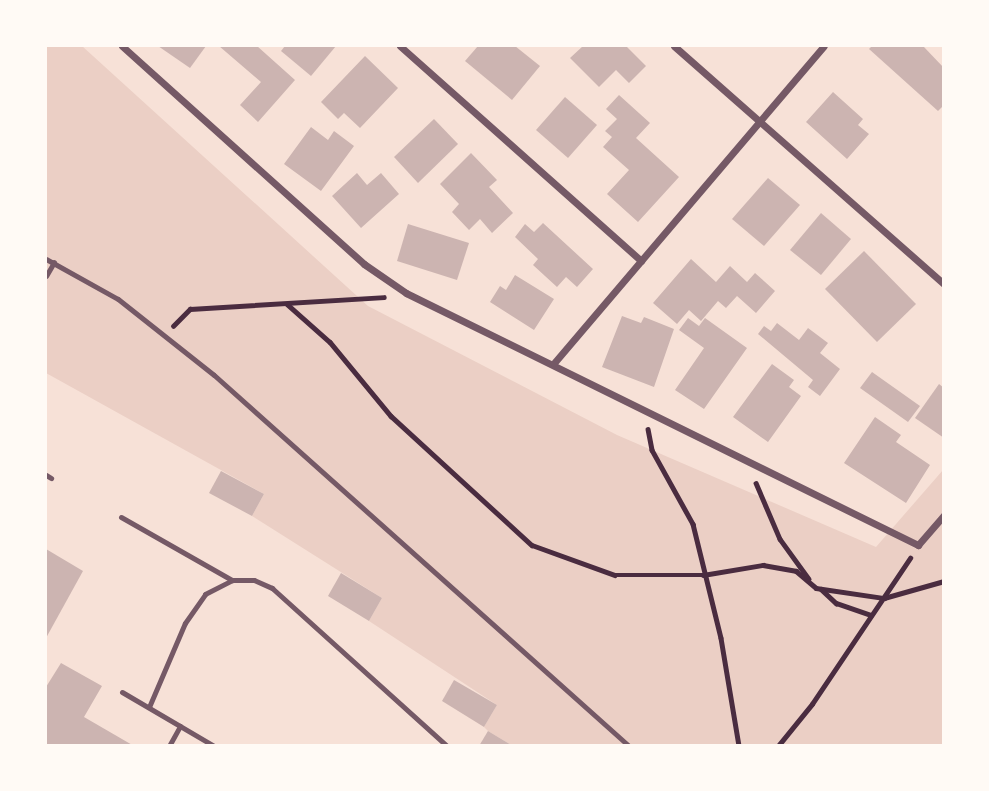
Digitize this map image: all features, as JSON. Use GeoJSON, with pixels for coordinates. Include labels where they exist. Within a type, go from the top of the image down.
{"type":"FeatureCollection","features":[{"type":"Feature","properties":{"kind":"street"},"geometry":{"type":"LineString","coordinates":[[122,46],[363,264],[405,293],[644,407],[918,545],[943,515]]}},
{"type":"Feature","properties":{"kind":"street"},"geometry":{"type":"LineString","coordinates":[[400,46],[641,261]]}},
{"type":"Feature","properties":{"kind":"street"},"geometry":{"type":"LineString","coordinates":[[674,46],[943,284]]}},
{"type":"Feature","properties":{"kind":"street"},"geometry":{"type":"LineString","coordinates":[[554,363],[824,46]]}},
{"type":"Feature","properties":{"kind":"lane"},"geometry":{"type":"LineString","coordinates":[[46,259],[164,334],[629,746]]}},
{"type":"Feature","properties":{"kind":"lane"},"geometry":{"type":"LineString","coordinates":[[46,276],[54,262]]}},
{"type":"Feature","properties":{"kind":"lane"},"geometry":{"type":"LineString","coordinates":[[121,517],[232,580]]}},
{"type":"Feature","properties":{"kind":"lane"},"geometry":{"type":"LineString","coordinates":[[149,708],[192,609],[205,594],[232,580],[254,580],[272,588],[447,746]]}},
{"type":"Feature","properties":{"kind":"lane"},"geometry":{"type":"LineString","coordinates":[[122,692],[214,746]]}},
{"type":"Feature","properties":{"kind":"lane"},"geometry":{"type":"LineString","coordinates":[[169,746],[180,726]]}},
{"type":"Feature","properties":{"kind":"path"},"geometry":{"type":"LineString","coordinates":[[164,334],[190,309],[348,302],[405,293]]}},
{"type":"Feature","properties":{"kind":"path"},"geometry":{"type":"LineString","coordinates":[[287,304],[330,342],[391,416],[532,545],[615,575],[703,575],[763,565],[796,572],[836,603],[871,615]]}},
{"type":"Feature","properties":{"kind":"path"},"geometry":{"type":"LineString","coordinates":[[644,407],[652,450],[693,524],[703,575],[721,638],[739,746]]}},
{"type":"Feature","properties":{"kind":"path"},"geometry":{"type":"LineString","coordinates":[[740,455],[785,547],[819,588],[884,597],[943,581]]}},
{"type":"Feature","properties":{"kind":"path"},"geometry":{"type":"LineString","coordinates":[[778,746],[812,705],[918,545]]}},
{"type":"Feature","properties":{"kind":"shaded area"},"geometry":{"type":"Polygon","coordinates":[[[46,46],[82,46],[368,306],[617,435],[876,547],[943,470],[943,745],[513,746],[488,731],[484,727],[497,705],[369,621],[382,598],[252,516],[264,494],[46,373],[46,46]]]}},
{"type":"Feature","properties":{"kind":"building"},"geometry":{"type":"Polygon","coordinates":[[[158,46],[206,46],[190,68],[158,46]]]}},
{"type":"Feature","properties":{"kind":"building"},"geometry":{"type":"Polygon","coordinates":[[[219,46],[257,46],[295,80],[258,122],[240,105],[261,82],[219,46]]]}},
{"type":"Feature","properties":{"kind":"building"},"geometry":{"type":"Polygon","coordinates":[[[285,46],[336,46],[311,76],[281,51],[285,46]]]}},
{"type":"Feature","properties":{"kind":"building"},"geometry":{"type":"Polygon","coordinates":[[[478,46],[515,46],[540,66],[512,100],[465,61],[478,46]]]}},
{"type":"Feature","properties":{"kind":"building"},"geometry":{"type":"Polygon","coordinates":[[[583,46],[626,46],[646,66],[629,83],[616,70],[599,87],[570,58],[583,46]]]}},
{"type":"Feature","properties":{"kind":"building"},"geometry":{"type":"Polygon","coordinates":[[[872,46],[923,46],[944,68],[944,105],[938,111],[869,49],[872,46]]]}},
{"type":"Feature","properties":{"kind":"building"},"geometry":{"type":"Polygon","coordinates":[[[365,56],[398,88],[360,128],[344,113],[338,119],[321,102],[365,56]]]}},
{"type":"Feature","properties":{"kind":"building"},"geometry":{"type":"Polygon","coordinates":[[[833,92],[863,119],[858,125],[869,134],[847,159],[806,122],[833,92]]]}},
{"type":"Feature","properties":{"kind":"building"},"geometry":{"type":"Polygon","coordinates":[[[619,95],[650,123],[636,138],[679,177],[638,222],[607,194],[629,170],[603,147],[612,137],[605,131],[617,119],[606,109],[619,95]]]}},
{"type":"Feature","properties":{"kind":"building"},"geometry":{"type":"Polygon","coordinates":[[[565,97],[597,125],[568,158],[536,130],[565,97]]]}},
{"type":"Feature","properties":{"kind":"building"},"geometry":{"type":"Polygon","coordinates":[[[434,119],[458,144],[418,183],[394,157],[434,119]]]}},
{"type":"Feature","properties":{"kind":"building"},"geometry":{"type":"Polygon","coordinates":[[[311,127],[328,140],[334,131],[354,146],[321,191],[284,164],[311,127]]]}},
{"type":"Feature","properties":{"kind":"building"},"geometry":{"type":"Polygon","coordinates":[[[471,153],[497,180],[489,187],[513,213],[492,233],[480,219],[469,230],[452,212],[459,204],[440,184],[471,153]]]}},
{"type":"Feature","properties":{"kind":"building"},"geometry":{"type":"Polygon","coordinates":[[[357,173],[367,185],[381,173],[399,194],[361,228],[332,196],[357,173]]]}},
{"type":"Feature","properties":{"kind":"building"},"geometry":{"type":"Polygon","coordinates":[[[768,178],[800,205],[764,246],[732,219],[768,178]]]}},
{"type":"Feature","properties":{"kind":"building"},"geometry":{"type":"Polygon","coordinates":[[[821,213],[851,239],[821,275],[790,250],[821,213]]]}},
{"type":"Feature","properties":{"kind":"building"},"geometry":{"type":"Polygon","coordinates":[[[543,223],[593,269],[577,287],[566,277],[557,287],[533,265],[538,259],[515,237],[525,224],[534,232],[543,223]]]}},
{"type":"Feature","properties":{"kind":"building"},"geometry":{"type":"Polygon","coordinates":[[[408,224],[469,243],[457,280],[397,261],[408,224]]]}},
{"type":"Feature","properties":{"kind":"building"},"geometry":{"type":"Polygon","coordinates":[[[864,251],[916,304],[877,342],[825,289],[864,251]]]}},
{"type":"Feature","properties":{"kind":"building"},"geometry":{"type":"Polygon","coordinates":[[[691,259],[716,282],[730,266],[747,282],[755,273],[775,291],[756,313],[737,296],[726,308],[718,301],[701,321],[689,310],[677,324],[653,303],[691,259]]]}},
{"type":"Feature","properties":{"kind":"building"},"geometry":{"type":"Polygon","coordinates":[[[515,275],[554,299],[534,330],[490,302],[500,286],[506,290],[515,275]]]}},
{"type":"Feature","properties":{"kind":"building"},"geometry":{"type":"Polygon","coordinates":[[[622,316],[641,323],[644,317],[674,329],[654,387],[602,367],[622,316]]]}},
{"type":"Feature","properties":{"kind":"building"},"geometry":{"type":"Polygon","coordinates":[[[688,318],[699,326],[705,318],[747,348],[704,409],[675,390],[704,348],[679,330],[688,318]]]}},
{"type":"Feature","properties":{"kind":"building"},"geometry":{"type":"Polygon","coordinates":[[[777,323],[799,340],[808,328],[828,343],[820,353],[840,369],[820,396],[808,387],[813,380],[758,334],[764,326],[771,331],[777,323]]]}},
{"type":"Feature","properties":{"kind":"building"},"geometry":{"type":"Polygon","coordinates":[[[772,364],[794,380],[789,387],[801,396],[768,442],[733,417],[772,364]]]}},
{"type":"Feature","properties":{"kind":"building"},"geometry":{"type":"Polygon","coordinates":[[[872,372],[920,406],[908,422],[860,388],[872,372]]]}},
{"type":"Feature","properties":{"kind":"building"},"geometry":{"type":"Polygon","coordinates":[[[939,384],[944,388],[944,438],[915,418],[939,384]]]}},
{"type":"Feature","properties":{"kind":"building"},"geometry":{"type":"Polygon","coordinates":[[[875,417],[901,435],[896,442],[930,465],[906,503],[844,463],[875,417]]]}},
{"type":"Feature","properties":{"kind":"building"},"geometry":{"type":"Polygon","coordinates":[[[221,471],[264,494],[252,516],[209,493],[221,471]]]}},
{"type":"Feature","properties":{"kind":"building"},"geometry":{"type":"Polygon","coordinates":[[[46,549],[83,571],[46,638],[46,549]]]}},
{"type":"Feature","properties":{"kind":"building"},"geometry":{"type":"Polygon","coordinates":[[[341,573],[382,598],[369,621],[328,596],[341,573]]]}},
{"type":"Feature","properties":{"kind":"building"},"geometry":{"type":"Polygon","coordinates":[[[61,663],[102,686],[84,717],[134,746],[46,746],[46,687],[61,663]]]}},
{"type":"Feature","properties":{"kind":"building"},"geometry":{"type":"Polygon","coordinates":[[[454,680],[497,705],[484,727],[442,701],[454,680]]]}},
{"type":"Feature","properties":{"kind":"building"},"geometry":{"type":"Polygon","coordinates":[[[488,731],[513,746],[479,746],[488,731]]]}}]}
